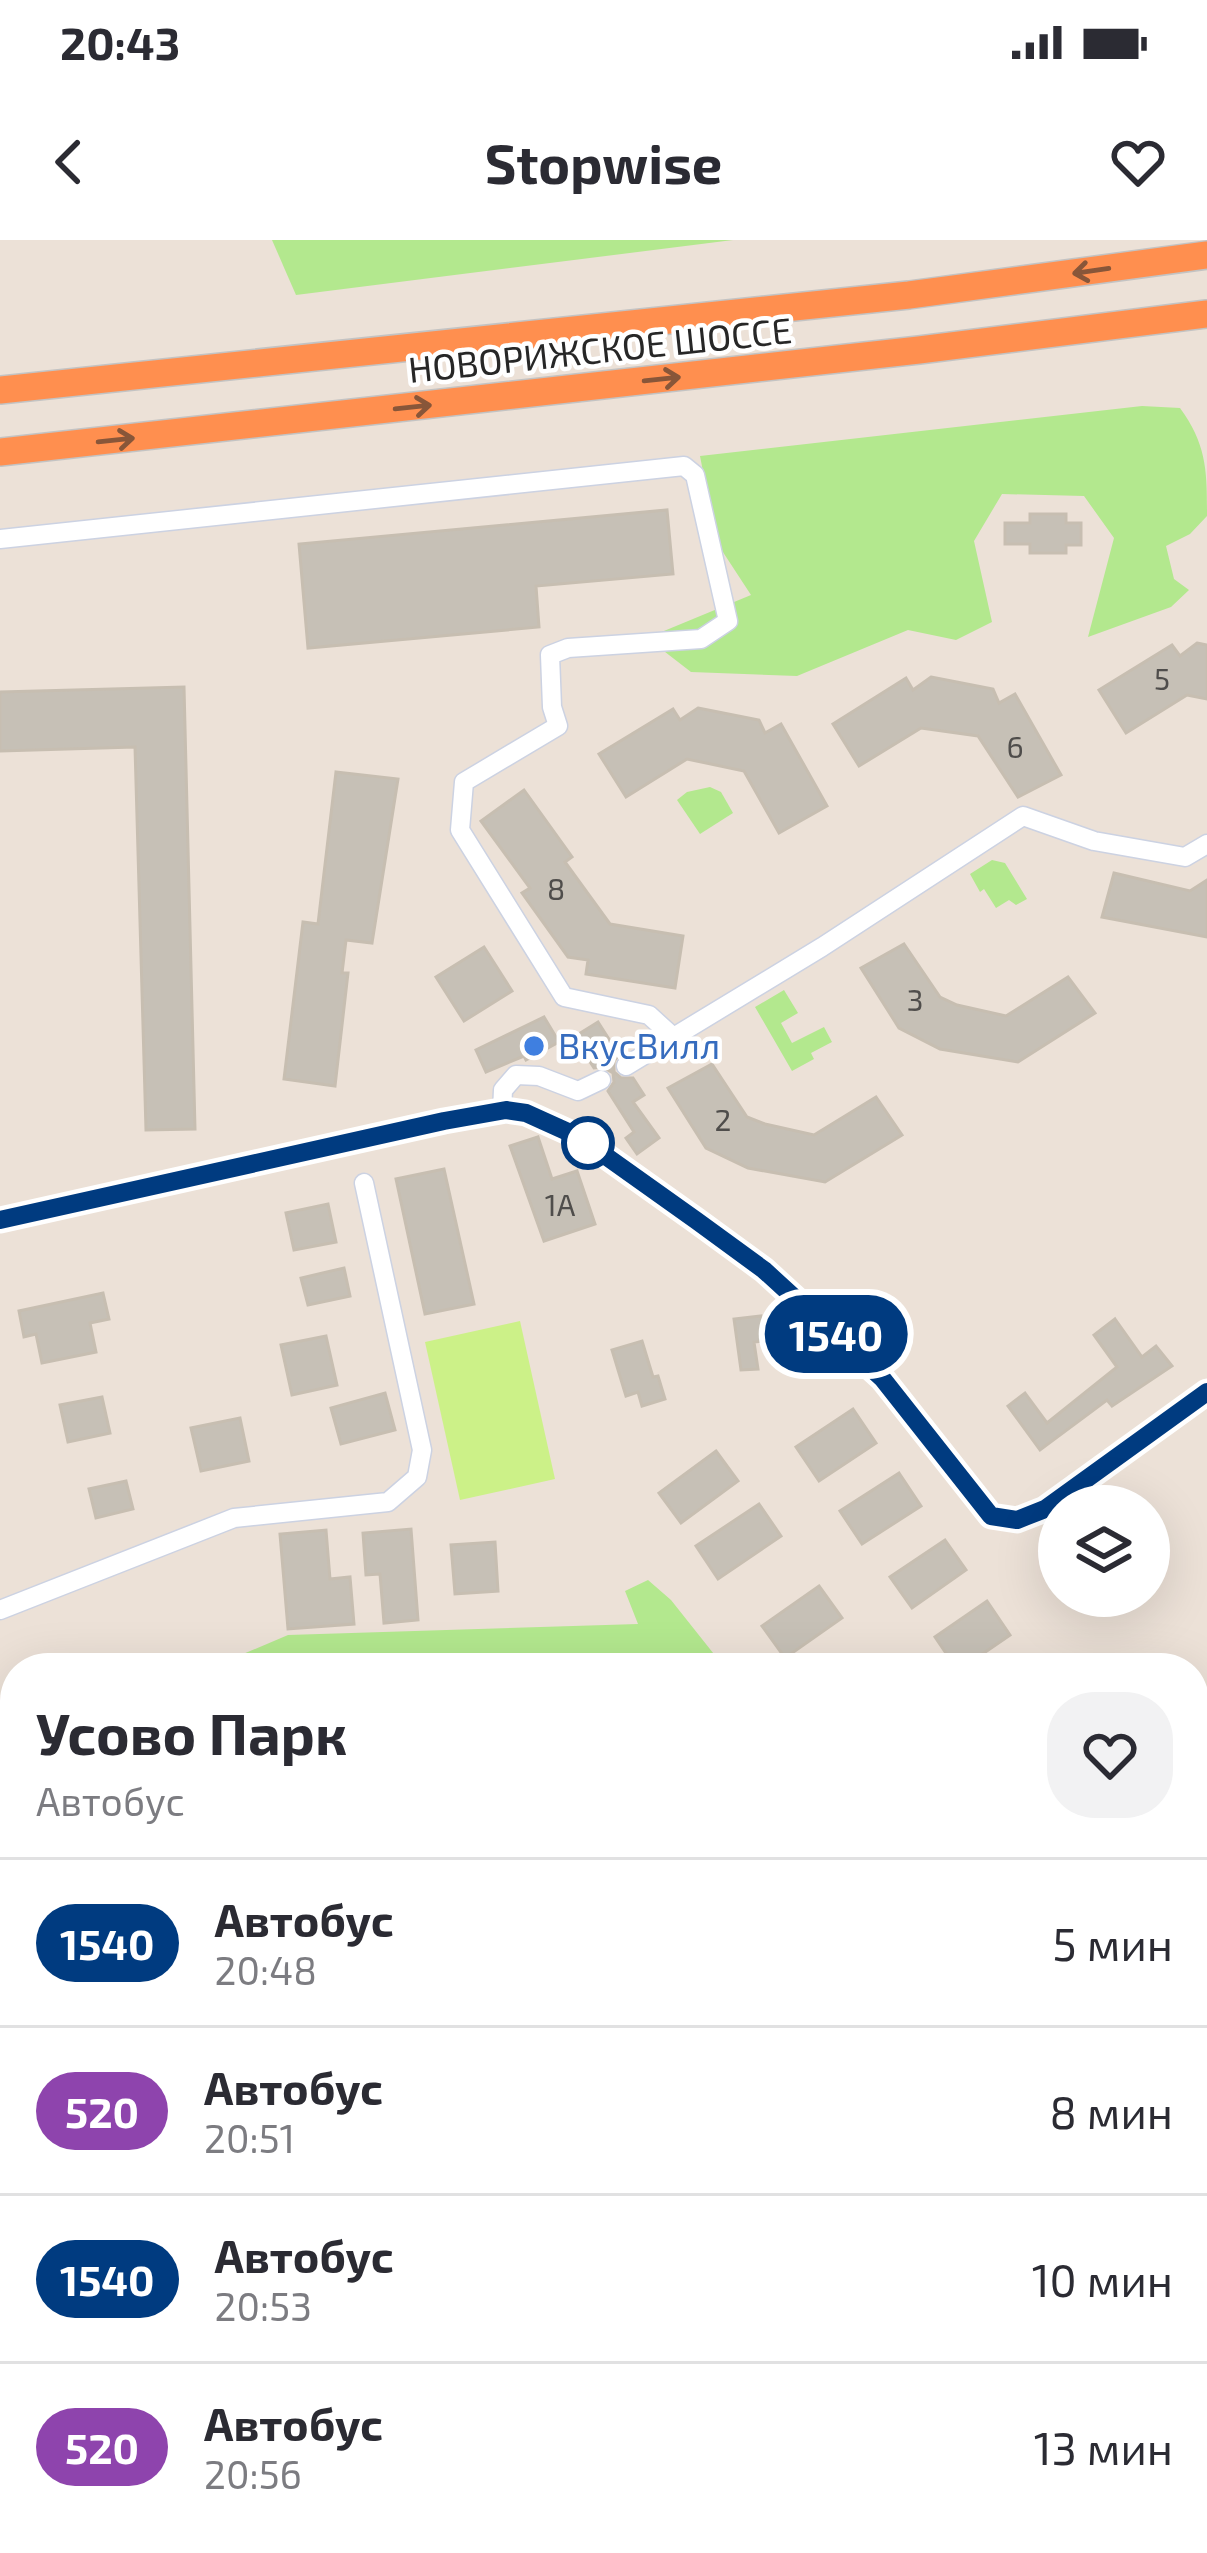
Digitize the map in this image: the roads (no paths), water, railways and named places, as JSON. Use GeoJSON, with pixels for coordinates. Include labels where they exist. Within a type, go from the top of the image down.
{"type":"FeatureCollection","features":[{"type":"Feature","properties":{"kind":"highway","name":"НОВОРИЖСКОЕ ШОССЕ"},"geometry":{"type":"LineString","coordinates":[[0,390],[909,296],[1207,255]]}},
{"type":"Feature","properties":{"kind":"highway","name":"НОВОРИЖСКОЕ ШОССЕ"},"geometry":{"type":"LineString","coordinates":[[0,452],[1207,314]]}},
{"type":"Feature","properties":{"kind":"street"},"geometry":{"type":"LineString","coordinates":[[0,539],[684,466],[695,475],[728,621],[701,640],[568,648],[550,655],[552,707],[558,726],[464,782],[460,830],[564,997],[649,1016],[670,1035]]}},
{"type":"Feature","properties":{"kind":"street"},"geometry":{"type":"LineString","coordinates":[[626,1066],[670,1035],[822,947],[1023,816],[1094,841],[1185,857],[1207,844]]}},
{"type":"Feature","properties":{"kind":"street"},"geometry":{"type":"LineString","coordinates":[[502,1111],[503,1090],[516,1075],[539,1076],[578,1090],[602,1080]]}},
{"type":"Feature","properties":{"kind":"street"},"geometry":{"type":"LineString","coordinates":[[0,1220],[398,1130],[502,1111],[526,1113],[579,1137],[764,1270],[882,1378],[991,1516],[1017,1520],[1045,1509],[1207,1392]]}},
{"type":"Feature","properties":{"kind":"street"},"geometry":{"type":"LineString","coordinates":[[0,1610],[234,1518],[388,1502],[417,1477],[422,1450],[364,1183]]}},
{"type":"Feature","properties":{"kind":"place","name":"ВкусВилл"},"geometry":{"type":"Point","coordinates":[534,1046]}}]}
